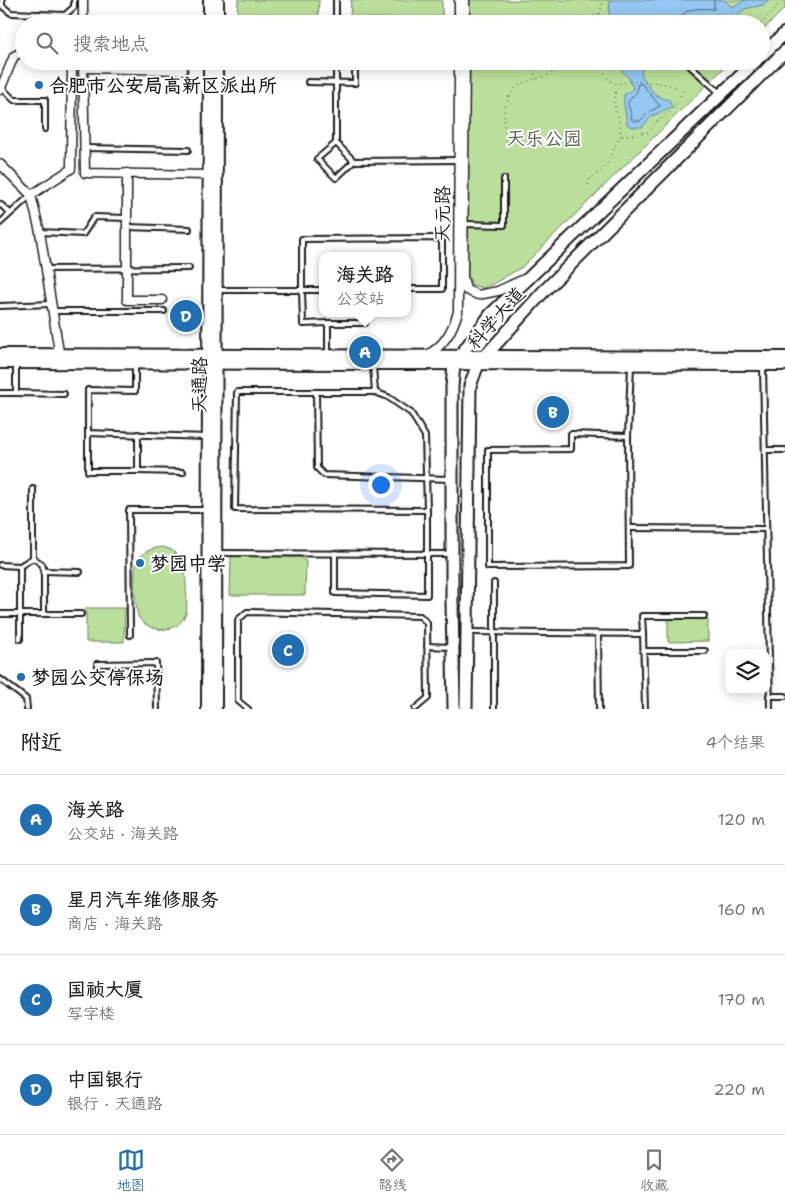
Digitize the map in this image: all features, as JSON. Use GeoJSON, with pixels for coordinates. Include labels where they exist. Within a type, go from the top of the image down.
{"type":"FeatureCollection","features":[{"type":"Feature","properties":{"kind":"main road"},"geometry":{"type":"LineString","coordinates":[[209,0],[209,15]]}},
{"type":"Feature","properties":{"kind":"main road"},"geometry":{"type":"LineString","coordinates":[[218,0],[218,15]]}},
{"type":"Feature","properties":{"kind":"main road"},"geometry":{"type":"LineString","coordinates":[[770,48],[785,34]]}},
{"type":"Feature","properties":{"kind":"main road","name":"科学大道"},"geometry":{"type":"LineString","coordinates":[[770,66],[785,51]]}},
{"type":"Feature","properties":{"kind":"main road","name":"天通路"},"geometry":{"type":"LineString","coordinates":[[207,709],[212,553],[213,359],[209,70]]}},
{"type":"Feature","properties":{"kind":"main road","name":"天通路"},"geometry":{"type":"LineString","coordinates":[[216,709],[212,553],[208,510],[208,437],[217,290],[217,70]]}},
{"type":"Feature","properties":{"kind":"main road","name":"科学大道"},"geometry":{"type":"LineString","coordinates":[[454,709],[452,387],[457,360],[491,314],[747,70]]}},
{"type":"Feature","properties":{"kind":"main road","name":"科学大道"},"geometry":{"type":"LineString","coordinates":[[466,709],[470,386],[482,360],[543,292],[766,70]]}},
{"type":"Feature","properties":{"kind":"main road"},"geometry":{"type":"LineString","coordinates":[[0,354],[135,363],[328,355],[426,355],[457,360]]}},
{"type":"Feature","properties":{"kind":"main road"},"geometry":{"type":"LineString","coordinates":[[482,360],[631,364],[763,361],[785,357]]}},
{"type":"Feature","properties":{"kind":"main road"},"geometry":{"type":"LineString","coordinates":[[0,363],[60,358],[213,359],[373,364],[457,360],[763,361],[785,365]]}},
{"type":"Feature","properties":{"kind":"street"},"geometry":{"type":"LineString","coordinates":[[82,15],[83,0]]}},
{"type":"Feature","properties":{"kind":"street"},"geometry":{"type":"LineString","coordinates":[[459,0],[459,15]]}},
{"type":"Feature","properties":{"kind":"street"},"geometry":{"type":"LineString","coordinates":[[465,0],[465,15]]}},
{"type":"Feature","properties":{"kind":"street"},"geometry":{"type":"LineString","coordinates":[[0,88],[15,56]]}},
{"type":"Feature","properties":{"kind":"street"},"geometry":{"type":"LineString","coordinates":[[32,195],[71,169],[72,70]]}},
{"type":"Feature","properties":{"kind":"street"},"geometry":{"type":"LineString","coordinates":[[83,70],[85,173],[209,175]]}},
{"type":"Feature","properties":{"kind":"street","name":"天元路"},"geometry":{"type":"LineString","coordinates":[[459,70],[461,224],[466,290],[478,295],[498,291],[531,276]]}},
{"type":"Feature","properties":{"kind":"street","name":"天元路"},"geometry":{"type":"LineString","coordinates":[[426,355],[443,343],[452,329],[458,312],[465,70]]}},
{"type":"Feature","properties":{"kind":"street"},"geometry":{"type":"LineString","coordinates":[[0,164],[32,195],[40,232],[60,358]]}},
{"type":"Feature","properties":{"kind":"street"},"geometry":{"type":"LineString","coordinates":[[126,173],[127,300],[162,300]]}},
{"type":"Feature","properties":{"kind":"lane"},"geometry":{"type":"LineString","coordinates":[[2,0],[2,6],[11,13],[65,15],[74,7],[74,0]]}},
{"type":"Feature","properties":{"kind":"lane"},"geometry":{"type":"LineString","coordinates":[[336,0],[336,15]]}},
{"type":"Feature","properties":{"kind":"lane"},"geometry":{"type":"LineString","coordinates":[[336,70],[336,143],[354,160],[459,160]]}},
{"type":"Feature","properties":{"kind":"lane"},"geometry":{"type":"LineString","coordinates":[[308,82],[355,83],[355,70]]}},
{"type":"Feature","properties":{"kind":"lane"},"geometry":{"type":"LineString","coordinates":[[695,70],[722,94]]}},
{"type":"Feature","properties":{"kind":"lane"},"geometry":{"type":"LineString","coordinates":[[0,88],[14,100],[45,100],[45,129]]}},
{"type":"Feature","properties":{"kind":"lane"},"geometry":{"type":"LineString","coordinates":[[336,143],[317,159],[336,178],[354,160]]}},
{"type":"Feature","properties":{"kind":"lane"},"geometry":{"type":"LineString","coordinates":[[85,148],[188,150]]}},
{"type":"Feature","properties":{"kind":"lane"},"geometry":{"type":"LineString","coordinates":[[461,224],[504,225],[504,179]]}},
{"type":"Feature","properties":{"kind":"lane"},"geometry":{"type":"LineString","coordinates":[[0,223],[32,195]]}},
{"type":"Feature","properties":{"kind":"lane"},"geometry":{"type":"LineString","coordinates":[[0,204],[10,213]]}},
{"type":"Feature","properties":{"kind":"lane"},"geometry":{"type":"LineString","coordinates":[[40,232],[83,234],[94,217],[127,218]]}},
{"type":"Feature","properties":{"kind":"lane"},"geometry":{"type":"LineString","coordinates":[[127,227],[189,229]]}},
{"type":"Feature","properties":{"kind":"lane"},"geometry":{"type":"LineString","coordinates":[[365,317],[365,323],[303,324],[302,239],[442,238],[442,288],[411,289]]}},
{"type":"Feature","properties":{"kind":"lane"},"geometry":{"type":"LineString","coordinates":[[46,268],[127,270],[189,268]]}},
{"type":"Feature","properties":{"kind":"lane"},"geometry":{"type":"LineString","coordinates":[[217,290],[319,290]]}},
{"type":"Feature","properties":{"kind":"lane"},"geometry":{"type":"LineString","coordinates":[[0,306],[164,311]]}},
{"type":"Feature","properties":{"kind":"lane"},"geometry":{"type":"LineString","coordinates":[[328,324],[328,355]]}},
{"type":"Feature","properties":{"kind":"lane"},"geometry":{"type":"LineString","coordinates":[[763,361],[770,709]]}},
{"type":"Feature","properties":{"kind":"lane"},"geometry":{"type":"LineString","coordinates":[[16,363],[16,393]]}},
{"type":"Feature","properties":{"kind":"lane"},"geometry":{"type":"LineString","coordinates":[[135,363],[135,391],[88,390],[88,471],[183,472]]}},
{"type":"Feature","properties":{"kind":"lane"},"geometry":{"type":"LineString","coordinates":[[373,364],[375,392]]}},
{"type":"Feature","properties":{"kind":"lane"},"geometry":{"type":"LineString","coordinates":[[628,436],[570,434],[571,449],[488,450],[488,567],[629,566],[628,436],[631,364]]}},
{"type":"Feature","properties":{"kind":"lane"},"geometry":{"type":"LineString","coordinates":[[335,553],[335,593],[428,595],[428,554],[427,510],[425,436],[410,413],[388,397],[375,392],[237,392],[235,509],[427,510]]}},
{"type":"Feature","properties":{"kind":"lane"},"geometry":{"type":"LineString","coordinates":[[316,392],[317,468],[324,475],[452,479]]}},
{"type":"Feature","properties":{"kind":"lane"},"geometry":{"type":"LineString","coordinates":[[0,393],[64,394]]}},
{"type":"Feature","properties":{"kind":"lane"},"geometry":{"type":"LineString","coordinates":[[88,433],[208,437]]}},
{"type":"Feature","properties":{"kind":"lane"},"geometry":{"type":"LineString","coordinates":[[138,434],[138,471]]}},
{"type":"Feature","properties":{"kind":"lane"},"geometry":{"type":"LineString","coordinates":[[764,450],[785,450]]}},
{"type":"Feature","properties":{"kind":"lane"},"geometry":{"type":"LineString","coordinates":[[33,489],[33,558]]}},
{"type":"Feature","properties":{"kind":"lane"},"geometry":{"type":"LineString","coordinates":[[130,636],[129,510],[208,510]]}},
{"type":"Feature","properties":{"kind":"lane"},"geometry":{"type":"LineString","coordinates":[[629,528],[766,529]]}},
{"type":"Feature","properties":{"kind":"lane"},"geometry":{"type":"LineString","coordinates":[[212,553],[452,554]]}},
{"type":"Feature","properties":{"kind":"lane"},"geometry":{"type":"LineString","coordinates":[[0,565],[20,566],[33,558]]}},
{"type":"Feature","properties":{"kind":"lane"},"geometry":{"type":"LineString","coordinates":[[33,558],[42,564],[44,571],[44,614]]}},
{"type":"Feature","properties":{"kind":"lane"},"geometry":{"type":"LineString","coordinates":[[20,566],[20,639]]}},
{"type":"Feature","properties":{"kind":"lane"},"geometry":{"type":"LineString","coordinates":[[44,571],[80,572]]}},
{"type":"Feature","properties":{"kind":"lane"},"geometry":{"type":"LineString","coordinates":[[494,584],[494,709]]}},
{"type":"Feature","properties":{"kind":"lane"},"geometry":{"type":"LineString","coordinates":[[248,709],[238,701],[238,620],[247,612],[420,616],[427,623],[428,698],[415,709]]}},
{"type":"Feature","properties":{"kind":"lane"},"geometry":{"type":"LineString","coordinates":[[0,614],[81,614]]}},
{"type":"Feature","properties":{"kind":"lane"},"geometry":{"type":"LineString","coordinates":[[644,709],[642,616],[704,616]]}},
{"type":"Feature","properties":{"kind":"lane"},"geometry":{"type":"LineString","coordinates":[[467,632],[643,634]]}},
{"type":"Feature","properties":{"kind":"lane"},"geometry":{"type":"LineString","coordinates":[[598,634],[599,709]]}},
{"type":"Feature","properties":{"kind":"lane"},"geometry":{"type":"LineString","coordinates":[[427,646],[453,647]]}},
{"type":"Feature","properties":{"kind":"lane"},"geometry":{"type":"LineString","coordinates":[[643,651],[705,651]]}},
{"type":"Feature","properties":{"kind":"lane"},"geometry":{"type":"LineString","coordinates":[[97,664],[156,663],[157,709]]}},
{"type":"Feature","properties":{"kind":"lane"},"geometry":{"type":"LineString","coordinates":[[0,679],[26,699],[27,709]]}},
{"type":"Feature","properties":{"kind":"lane"},"geometry":{"type":"LineString","coordinates":[[769,696],[785,696]]}},
{"type":"Feature","properties":{"kind":"path"},"geometry":{"type":"LineString","coordinates":[[595,15],[600,13],[603,0]]}},
{"type":"Feature","properties":{"kind":"path"},"geometry":{"type":"LineString","coordinates":[[769,15],[780,0]]}},
{"type":"Feature","properties":{"kind":"path"},"geometry":{"type":"LineString","coordinates":[[534,70],[536,80]]}},
{"type":"Feature","properties":{"kind":"path"},"geometry":{"type":"LineString","coordinates":[[505,146],[507,142],[505,131],[506,105],[514,90],[529,81],[551,75],[555,70]]}},
{"type":"Feature","properties":{"kind":"path"},"geometry":{"type":"LineString","coordinates":[[602,70],[610,81],[619,84],[657,83],[676,86],[683,91],[672,110],[648,132],[622,136]]}},
{"type":"Feature","properties":{"kind":"path"},"geometry":{"type":"LineString","coordinates":[[588,185],[590,178],[601,173],[607,165],[622,136],[620,120],[613,105],[613,97],[619,84]]}},
{"type":"Feature","properties":{"kind":"green space"},"geometry":{"type":"Polygon","coordinates":[[[238,0],[319,0],[318,15],[237,15],[238,0]]]}},
{"type":"Feature","properties":{"kind":"green space"},"geometry":{"type":"Polygon","coordinates":[[[351,0],[442,0],[442,15],[350,15],[351,0]]]}},
{"type":"Feature","properties":{"kind":"green space"},"geometry":{"type":"Polygon","coordinates":[[[468,0],[785,0],[785,8],[770,23],[770,15],[468,15],[468,0]]]}},
{"type":"Feature","properties":{"kind":"green space","name":"天乐公园"},"geometry":{"type":"Polygon","coordinates":[[[468,70],[722,70],[522,267],[483,288],[472,285],[467,274],[468,70]]]}},
{"type":"Feature","properties":{"kind":"green space"},"geometry":{"type":"Polygon","coordinates":[[[163,547],[172,550],[185,563],[187,604],[186,613],[177,625],[171,628],[157,629],[150,627],[139,618],[136,608],[135,569],[139,558],[144,553],[154,548],[163,547]]]}},
{"type":"Feature","properties":{"kind":"green space"},"geometry":{"type":"Polygon","coordinates":[[[231,556],[301,557],[306,561],[305,595],[230,595],[231,556]]]}},
{"type":"Feature","properties":{"kind":"green space"},"geometry":{"type":"Polygon","coordinates":[[[86,608],[125,608],[124,642],[86,642],[86,608]]]}},
{"type":"Feature","properties":{"kind":"green space"},"geometry":{"type":"Polygon","coordinates":[[[668,619],[708,619],[708,641],[668,642],[668,619]]]}},
{"type":"Feature","properties":{"kind":"water"},"geometry":{"type":"Polygon","coordinates":[[[610,0],[724,0],[732,7],[746,0],[768,0],[763,5],[744,9],[739,15],[609,15],[610,0]]]}},
{"type":"Feature","properties":{"kind":"water"},"geometry":{"type":"Polygon","coordinates":[[[621,70],[642,70],[641,74],[652,91],[669,100],[672,107],[652,116],[642,127],[632,127],[627,124],[624,95],[633,89],[629,78],[621,70]]]}},
{"type":"Feature","properties":{"kind":"place","name":"合肥市公安局高新区派出所"},"geometry":{"type":"Point","coordinates":[39,85]}},
{"type":"Feature","properties":{"kind":"place","name":"中国银行"},"geometry":{"type":"Point","coordinates":[186,316]}},
{"type":"Feature","properties":{"kind":"place","name":"海关路"},"geometry":{"type":"Point","coordinates":[365,352]}},
{"type":"Feature","properties":{"kind":"place","name":"星月汽车维修服务"},"geometry":{"type":"Point","coordinates":[553,412]}},
{"type":"Feature","properties":{"kind":"place","name":"梦园中学"},"geometry":{"type":"Point","coordinates":[140,563]}},
{"type":"Feature","properties":{"kind":"place","name":"国祯大厦"},"geometry":{"type":"Point","coordinates":[288,650]}},
{"type":"Feature","properties":{"kind":"place","name":"梦园公交停保场"},"geometry":{"type":"Point","coordinates":[21,677]}}]}
